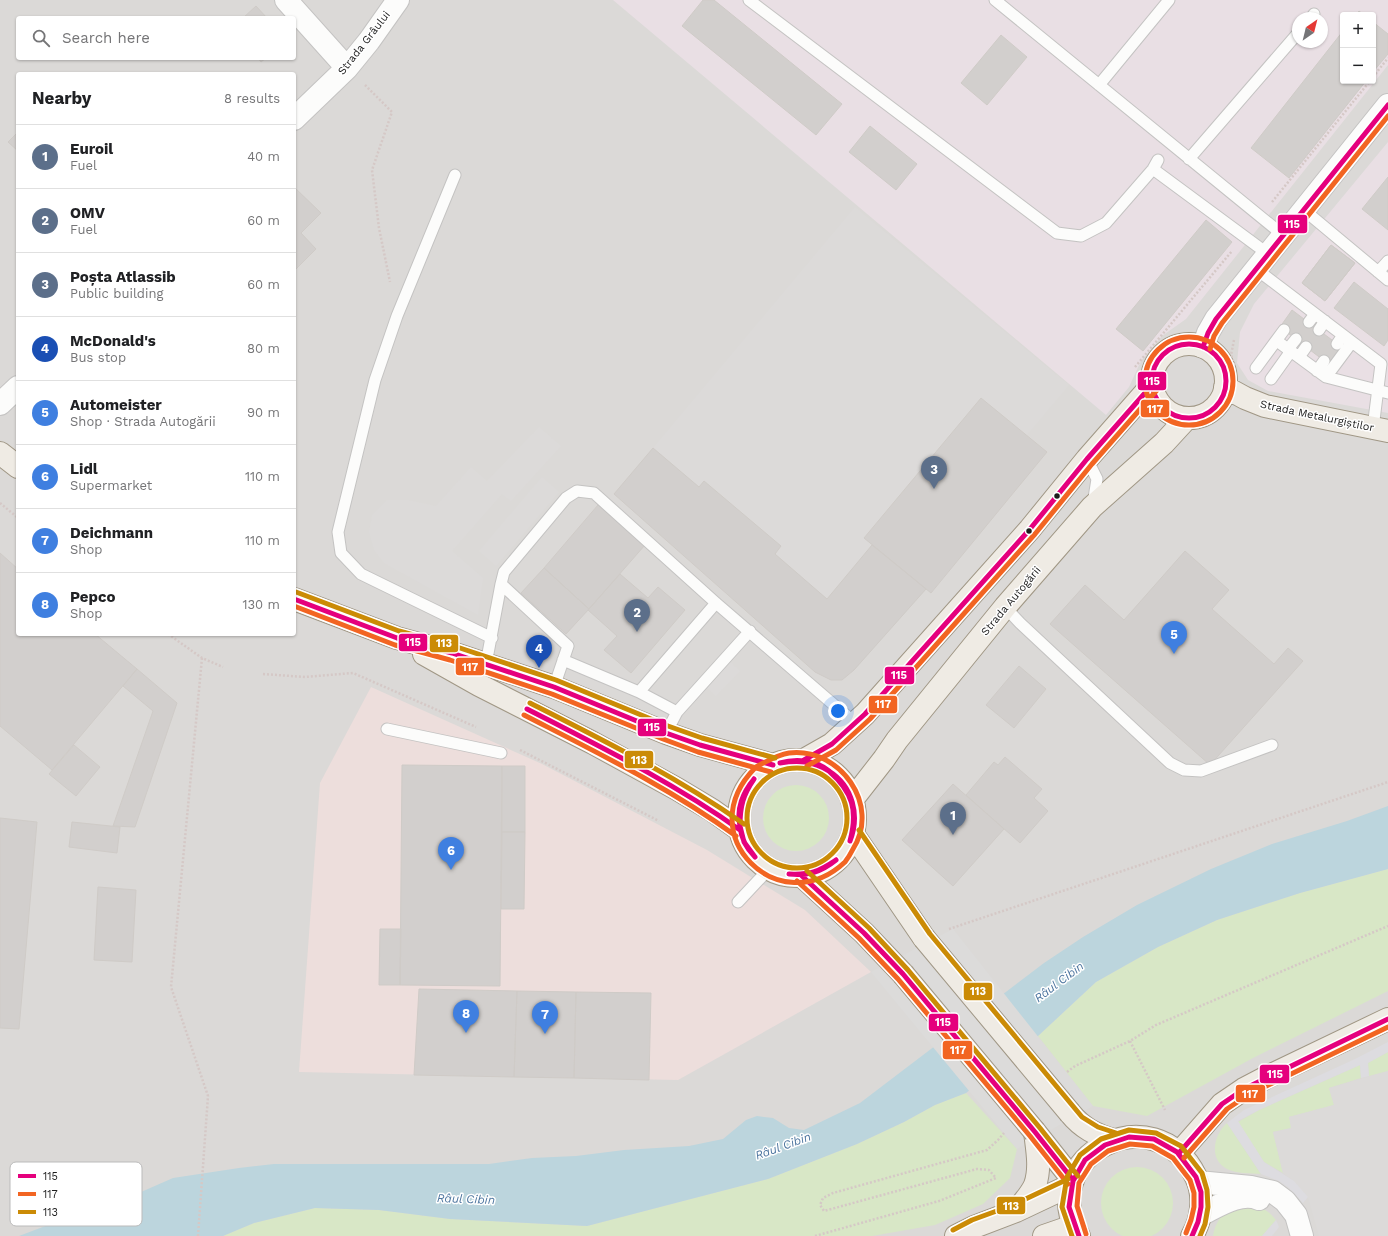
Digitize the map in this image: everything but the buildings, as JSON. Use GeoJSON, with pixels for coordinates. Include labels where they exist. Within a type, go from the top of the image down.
{"type":"FeatureCollection","features":[{"type":"Feature","properties":{"kind":"main road"},"geometry":{"type":"LineString","coordinates":[[1187,344],[1203,347],[1212,352],[1223,368],[1226,378],[1221,400],[1212,410],[1201,416],[1187,418],[1174,416],[1163,408],[1155,398],[1152,385],[1152,374],[1155,364],[1162,355],[1171,348],[1187,344]]}},
{"type":"Feature","properties":{"kind":"main road"},"geometry":{"type":"LineString","coordinates":[[804,760],[832,744],[865,714],[962,607],[1030,529],[1087,459],[1152,385]]}},
{"type":"Feature","properties":{"kind":"main road","name":"Strada Metalurgiștilor"},"geometry":{"type":"LineString","coordinates":[[1225,387],[1245,398],[1265,406],[1381,429]]}},
{"type":"Feature","properties":{"kind":"main road","name":"Strada Autogării"},"geometry":{"type":"LineString","coordinates":[[852,800],[897,740],[1005,607],[1092,507],[1164,443],[1187,418]]}},
{"type":"Feature","properties":{"kind":"main road"},"geometry":{"type":"LineString","coordinates":[[0,453],[16,465]]}},
{"type":"Feature","properties":{"kind":"main road"},"geometry":{"type":"LineString","coordinates":[[296,600],[397,638],[452,652],[554,687],[666,734],[773,765]]}},
{"type":"Feature","properties":{"kind":"main road"},"geometry":{"type":"LineString","coordinates":[[397,638],[479,685],[593,743],[677,789],[712,810],[740,830]]}},
{"type":"Feature","properties":{"kind":"main road"},"geometry":{"type":"LineString","coordinates":[[788,760],[804,760],[819,764],[834,773],[845,785],[852,800],[855,817],[853,834],[845,850],[834,863],[819,872],[802,876],[785,874],[769,869],[756,859],[746,846],[740,830],[739,815],[742,799],[749,785],[760,773],[773,765],[788,760]]}},
{"type":"Feature","properties":{"kind":"main road"},"geometry":{"type":"LineString","coordinates":[[853,834],[924,938],[1070,1113],[1087,1129],[1098,1135],[1114,1140]]}},
{"type":"Feature","properties":{"kind":"main road"},"geometry":{"type":"LineString","coordinates":[[802,876],[864,933],[903,974],[1035,1132],[1072,1182]]}},
{"type":"Feature","properties":{"kind":"main road"},"geometry":{"type":"LineString","coordinates":[[1179,1153],[1222,1104],[1244,1089],[1388,1019]]}},
{"type":"Feature","properties":{"kind":"main road"},"geometry":{"type":"LineString","coordinates":[[1016,1212],[1035,1184],[1039,1164],[1035,1132]]}},
{"type":"Feature","properties":{"kind":"main road"},"geometry":{"type":"LineString","coordinates":[[1044,1236],[1076,1231],[1069,1206],[1072,1182],[1082,1163],[1097,1149],[1114,1140],[1131,1137],[1148,1138],[1164,1144],[1179,1153],[1190,1166],[1198,1182],[1201,1198],[1200,1215],[1196,1229],[1192,1236]]}},
{"type":"Feature","properties":{"kind":"main road"},"geometry":{"type":"LineString","coordinates":[[956,1236],[974,1227],[1016,1212],[1072,1182]]}},
{"type":"Feature","properties":{"kind":"street"},"geometry":{"type":"LineString","coordinates":[[286,0],[348,68]]}},
{"type":"Feature","properties":{"kind":"street","name":"Strada Grâului"},"geometry":{"type":"LineString","coordinates":[[296,117],[348,68],[398,0]]}},
{"type":"Feature","properties":{"kind":"street"},"geometry":{"type":"LineString","coordinates":[[1203,347],[1208,333],[1216,319],[1388,105]]}},
{"type":"Feature","properties":{"kind":"street"},"geometry":{"type":"LineString","coordinates":[[0,404],[16,389]]}},
{"type":"Feature","properties":{"kind":"street"},"geometry":{"type":"LineString","coordinates":[[1198,1182],[1251,1187],[1273,1192],[1285,1201],[1296,1215],[1302,1236]]}},
{"type":"Feature","properties":{"kind":"street"},"geometry":{"type":"LineString","coordinates":[[1200,1215],[1232,1200],[1244,1197],[1256,1198],[1267,1203],[1278,1211],[1296,1236]]}},
{"type":"Feature","properties":{"kind":"lane"},"geometry":{"type":"LineString","coordinates":[[749,0],[1057,233],[1081,236],[1106,224],[1155,165],[1243,237],[1301,309],[1340,340],[1352,342],[1384,366],[1381,429]]}},
{"type":"Feature","properties":{"kind":"lane"},"geometry":{"type":"LineString","coordinates":[[995,0],[1283,235]]}},
{"type":"Feature","properties":{"kind":"lane"},"geometry":{"type":"LineString","coordinates":[[1099,85],[1169,0]]}},
{"type":"Feature","properties":{"kind":"lane"},"geometry":{"type":"LineString","coordinates":[[1189,159],[1292,40]]}},
{"type":"Feature","properties":{"kind":"lane"},"geometry":{"type":"LineString","coordinates":[[455,175],[397,316],[375,380],[338,532],[341,553],[361,574],[492,638]]}},
{"type":"Feature","properties":{"kind":"lane"},"geometry":{"type":"LineString","coordinates":[[1304,210],[1388,280]]}},
{"type":"Feature","properties":{"kind":"lane"},"geometry":{"type":"LineString","coordinates":[[1378,272],[1388,261]]}},
{"type":"Feature","properties":{"kind":"lane"},"geometry":{"type":"LineString","coordinates":[[1284,330],[1289,350],[1326,377],[1383,392]]}},
{"type":"Feature","properties":{"kind":"lane"},"geometry":{"type":"LineString","coordinates":[[1296,339],[1289,350],[1266,376],[1289,350],[1306,347]]}},
{"type":"Feature","properties":{"kind":"lane"},"geometry":{"type":"LineString","coordinates":[[1326,377],[1352,342]]}},
{"type":"Feature","properties":{"kind":"lane"},"geometry":{"type":"LineString","coordinates":[[1317,371],[1324,361]]}},
{"type":"Feature","properties":{"kind":"lane"},"geometry":{"type":"LineString","coordinates":[[1087,459],[1097,479],[1092,507]]}},
{"type":"Feature","properties":{"kind":"lane"},"geometry":{"type":"LineString","coordinates":[[486,664],[504,572],[566,498],[577,491],[594,493],[716,603],[855,722]]}},
{"type":"Feature","properties":{"kind":"lane"},"geometry":{"type":"LineString","coordinates":[[501,584],[568,646],[554,687]]}},
{"type":"Feature","properties":{"kind":"lane"},"geometry":{"type":"LineString","coordinates":[[639,692],[716,603]]}},
{"type":"Feature","properties":{"kind":"lane"},"geometry":{"type":"LineString","coordinates":[[1005,607],[1170,763],[1184,770],[1201,771],[1272,745]]}},
{"type":"Feature","properties":{"kind":"lane"},"geometry":{"type":"LineString","coordinates":[[666,734],[677,712],[750,632]]}},
{"type":"Feature","properties":{"kind":"lane"},"geometry":{"type":"LineString","coordinates":[[564,660],[639,692],[677,712]]}},
{"type":"Feature","properties":{"kind":"lane"},"geometry":{"type":"LineString","coordinates":[[387,730],[501,753]]}},
{"type":"Feature","properties":{"kind":"lane"},"geometry":{"type":"LineString","coordinates":[[738,902],[769,869]]}},
{"type":"Feature","properties":{"kind":"path"},"geometry":{"type":"LineString","coordinates":[[1376,73],[1388,58]]}},
{"type":"Feature","properties":{"kind":"path"},"geometry":{"type":"LineString","coordinates":[[348,68],[392,112],[372,170],[379,228],[397,316]]}},
{"type":"Feature","properties":{"kind":"path"},"geometry":{"type":"LineString","coordinates":[[1261,216],[1368,84]]}},
{"type":"Feature","properties":{"kind":"path"},"geometry":{"type":"LineString","coordinates":[[1130,372],[1243,237]]}},
{"type":"Feature","properties":{"kind":"path"},"geometry":{"type":"LineString","coordinates":[[0,503],[16,516]]}},
{"type":"Feature","properties":{"kind":"path"},"geometry":{"type":"LineString","coordinates":[[171,636],[202,658],[223,667]]}},
{"type":"Feature","properties":{"kind":"path"},"geometry":{"type":"LineString","coordinates":[[198,1236],[208,1096],[171,987],[202,658]]}},
{"type":"Feature","properties":{"kind":"path"},"geometry":{"type":"LineString","coordinates":[[924,938],[1388,782]]}},
{"type":"Feature","properties":{"kind":"path"},"geometry":{"type":"LineString","coordinates":[[1130,1041],[1165,1110]]}},
{"type":"Feature","properties":{"kind":"path"},"geometry":{"type":"LineString","coordinates":[[815,1236],[939,1201],[996,1178]]}},
{"type":"Feature","properties":{"kind":"shaded area"},"geometry":{"type":"Polygon","coordinates":[[[0,0],[1388,0],[1388,1236],[0,1236],[0,0]]]}},
{"type":"Feature","properties":{"kind":"shaded area"},"geometry":{"type":"Polygon","coordinates":[[[613,0],[1388,0],[1388,65],[1376,80],[1376,12],[1340,12],[1340,84],[1373,84],[1186,319],[1162,336],[1141,361],[1129,387],[1106,415],[613,0]]]}},
{"type":"Feature","properties":{"kind":"shaded area"},"geometry":{"type":"Polygon","coordinates":[[[1388,142],[1388,413],[1268,391],[1248,380],[1237,363],[1240,332],[1254,304],[1388,142]]]}},
{"type":"Feature","properties":{"kind":"shaded area"},"geometry":{"type":"Polygon","coordinates":[[[855,207],[1069,385],[1026,436],[981,398],[864,538],[872,545],[827,599],[775,554],[781,546],[705,481],[699,487],[653,448],[855,207]]]}},
{"type":"Feature","properties":{"kind":"shaded area"},"geometry":{"type":"Polygon","coordinates":[[[539,427],[561,446],[511,501],[502,494],[452,551],[483,578],[478,615],[384,563],[374,550],[369,532],[372,515],[387,500],[408,500],[436,506],[471,467],[487,481],[539,427]]]}},
{"type":"Feature","properties":{"kind":"shaded area"},"geometry":{"type":"Polygon","coordinates":[[[542,477],[559,492],[496,566],[479,551],[542,477]]]}},
{"type":"Feature","properties":{"kind":"shaded area"},"geometry":{"type":"Polygon","coordinates":[[[725,657],[740,671],[716,696],[702,683],[725,657]]]}},
{"type":"Feature","properties":{"kind":"shaded area"},"geometry":{"type":"Polygon","coordinates":[[[371,687],[542,764],[707,850],[805,910],[871,972],[678,1080],[299,1072],[320,783],[371,687]]]}},
{"type":"Feature","properties":{"kind":"shaded area"},"geometry":{"type":"Polygon","coordinates":[[[1388,1042],[1388,1052],[1368,1063],[1369,1076],[1361,1078],[1360,1065],[1259,1110],[1238,1121],[1264,1162],[1294,1181],[1308,1197],[1303,1203],[1289,1188],[1279,1181],[1261,1174],[1227,1123],[1244,1110],[1355,1059],[1388,1042]]]}},
{"type":"Feature","properties":{"kind":"shaded area"},"geometry":{"type":"Polygon","coordinates":[[[1388,1071],[1388,1236],[1319,1236],[1308,1197],[1294,1181],[1283,1173],[1273,1132],[1291,1128],[1289,1117],[1334,1105],[1329,1088],[1388,1071]]]}},
{"type":"Feature","properties":{"kind":"shaded area"},"geometry":{"type":"Polygon","coordinates":[[[1276,1220],[1279,1227],[1272,1236],[1262,1236],[1276,1220]]]}},
{"type":"Feature","properties":{"kind":"green space"},"geometry":{"type":"Polygon","coordinates":[[[796,785],[809,787],[819,795],[827,805],[829,818],[827,831],[819,841],[809,849],[796,851],[783,849],[773,841],[765,831],[763,818],[765,805],[773,795],[783,787],[796,785]]]}},
{"type":"Feature","properties":{"kind":"green space"},"geometry":{"type":"Polygon","coordinates":[[[1388,869],[1388,991],[1253,1058],[1147,1116],[1093,1106],[1038,1036],[1096,982],[1158,947],[1217,920],[1300,893],[1388,869]]]}},
{"type":"Feature","properties":{"kind":"green space"},"geometry":{"type":"Polygon","coordinates":[[[1388,1052],[1388,1071],[1369,1076],[1368,1063],[1388,1052]]]}},
{"type":"Feature","properties":{"kind":"green space"},"geometry":{"type":"Polygon","coordinates":[[[1360,1065],[1361,1078],[1329,1088],[1334,1105],[1289,1117],[1292,1128],[1273,1132],[1283,1173],[1264,1162],[1238,1122],[1259,1110],[1360,1065]]]}},
{"type":"Feature","properties":{"kind":"green space"},"geometry":{"type":"Polygon","coordinates":[[[966,1093],[1017,1149],[1010,1178],[983,1204],[935,1225],[872,1236],[223,1236],[254,1223],[315,1208],[379,1210],[450,1219],[587,1226],[768,1179],[857,1144],[904,1122],[935,1105],[966,1093]]]}},
{"type":"Feature","properties":{"kind":"green space"},"geometry":{"type":"Polygon","coordinates":[[[1227,1123],[1261,1174],[1231,1171],[1221,1165],[1217,1159],[1215,1153],[1216,1140],[1222,1128],[1227,1123]]]}},
{"type":"Feature","properties":{"kind":"green space"},"geometry":{"type":"Polygon","coordinates":[[[1130,1168],[1144,1168],[1157,1173],[1167,1183],[1172,1196],[1172,1210],[1167,1223],[1157,1233],[1148,1237],[1126,1237],[1117,1233],[1107,1223],[1102,1210],[1102,1196],[1107,1183],[1117,1173],[1130,1168]]]}},
{"type":"Feature","properties":{"kind":"green space"},"geometry":{"type":"Polygon","coordinates":[[[1233,1206],[1252,1206],[1262,1208],[1276,1220],[1262,1236],[1213,1236],[1215,1227],[1220,1219],[1233,1206]]]}},
{"type":"Feature","properties":{"kind":"water","name":"Râul Cibin"},"geometry":{"type":"Polygon","coordinates":[[[1388,806],[1388,869],[1300,893],[1217,920],[1158,947],[1096,982],[1038,1036],[966,1093],[935,1105],[904,1122],[857,1144],[768,1179],[587,1226],[450,1219],[379,1210],[315,1208],[254,1223],[223,1236],[19,1236],[45,1226],[142,1226],[142,1192],[173,1178],[239,1168],[274,1164],[489,1164],[532,1158],[576,1156],[624,1150],[689,1146],[723,1139],[746,1120],[757,1116],[773,1118],[789,1128],[804,1130],[860,1103],[1044,963],[1083,937],[1137,905],[1211,869],[1272,844],[1347,821],[1388,806]]]}},
{"type":"Feature","properties":{"kind":"pier"},"geometry":{"type":"Polygon","coordinates":[[[953,929],[1093,1106],[1017,1149],[871,972],[953,929]]]}},
{"type":"Feature","properties":{"kind":"transit line","name":"115"},"geometry":{"type":"LineString","coordinates":[[1203,347],[1208,333],[1216,319],[1388,105]]}},
{"type":"Feature","properties":{"kind":"transit line","name":"117"},"geometry":{"type":"LineString","coordinates":[[1210,349],[1214,336],[1222,323],[1388,116]]}},
{"type":"Feature","properties":{"kind":"transit line","name":"117"},"geometry":{"type":"LineString","coordinates":[[1189,337],[1206,341],[1220,350],[1229,364],[1233,381],[1229,398],[1220,412],[1206,421],[1189,425],[1172,421],[1158,412],[1149,398],[1145,381],[1149,364],[1158,350],[1172,341],[1189,337]]}},
{"type":"Feature","properties":{"kind":"transit line","name":"115"},"geometry":{"type":"LineString","coordinates":[[1189,344],[1203,347],[1215,355],[1223,367],[1226,381],[1223,395],[1215,407],[1203,415],[1189,418],[1175,415],[1163,407],[1155,395],[1152,381],[1155,367],[1163,355],[1175,347],[1189,344]]}},
{"type":"Feature","properties":{"kind":"transit line","name":"115"},"geometry":{"type":"LineString","coordinates":[[804,760],[832,744],[865,714],[1030,529],[1087,459],[1152,385]]}},
{"type":"Feature","properties":{"kind":"transit line","name":"117"},"geometry":{"type":"LineString","coordinates":[[807,766],[836,750],[870,719],[1035,534],[1092,464],[1157,390]]}},
{"type":"Feature","properties":{"kind":"transit line","name":"113"},"geometry":{"type":"LineString","coordinates":[[296,592],[399,631],[454,646],[556,680],[668,726],[702,738],[775,758]]}},
{"type":"Feature","properties":{"kind":"transit line","name":"115"},"geometry":{"type":"LineString","coordinates":[[296,600],[397,638],[452,653],[554,687],[666,733],[700,745],[773,765]]}},
{"type":"Feature","properties":{"kind":"transit line","name":"117"},"geometry":{"type":"LineString","coordinates":[[296,607],[395,645],[450,660],[552,694],[698,752],[771,772]]}},
{"type":"Feature","properties":{"kind":"transit line","name":"113"},"geometry":{"type":"LineString","coordinates":[[530,703],[612,745],[693,790],[744,824]]}},
{"type":"Feature","properties":{"kind":"transit line","name":"115"},"geometry":{"type":"LineString","coordinates":[[527,709],[609,751],[663,781],[689,796],[740,830]]}},
{"type":"Feature","properties":{"kind":"transit line","name":"117"},"geometry":{"type":"LineString","coordinates":[[524,715],[659,786],[736,836]]}},
{"type":"Feature","properties":{"kind":"transit line","name":"117"},"geometry":{"type":"LineString","coordinates":[[755,768],[737,794],[732,820],[737,843],[751,863],[771,877],[794,882],[820,878],[845,862],[853,849],[860,832],[862,815],[859,798],[851,782],[839,769],[824,759],[808,754],[789,753],[768,760],[756,767]]}},
{"type":"Feature","properties":{"kind":"transit line","name":"115"},"geometry":{"type":"LineString","coordinates":[[780,763],[786,761],[806,761],[818,764],[829,771]]}},
{"type":"Feature","properties":{"kind":"transit line","name":"115"},"geometry":{"type":"LineString","coordinates":[[780,763],[805,762],[817,765],[829,771]]}},
{"type":"Feature","properties":{"kind":"transit line","name":"113"},"geometry":{"type":"LineString","coordinates":[[797,768],[807,769],[825,776],[839,790],[846,808],[847,818],[846,828],[839,846],[825,860],[807,867],[797,868],[787,867],[769,860],[755,846],[748,828],[747,818],[748,808],[755,790],[769,776],[787,769],[797,768]]}},
{"type":"Feature","properties":{"kind":"transit line","name":"115"},"geometry":{"type":"LineString","coordinates":[[829,771],[844,785],[852,802],[854,822],[850,841]]}},
{"type":"Feature","properties":{"kind":"transit line","name":"115"},"geometry":{"type":"LineString","coordinates":[[829,771],[844,787],[852,803],[853,820],[850,841]]}},
{"type":"Feature","properties":{"kind":"transit line","name":"115"},"geometry":{"type":"LineString","coordinates":[[740,826],[739,813],[741,801],[754,779]]}},
{"type":"Feature","properties":{"kind":"transit line","name":"115"},"geometry":{"type":"LineString","coordinates":[[740,826],[743,801],[747,790],[754,779]]}},
{"type":"Feature","properties":{"kind":"transit line","name":"115"},"geometry":{"type":"LineString","coordinates":[[740,826],[744,842],[755,857]]}},
{"type":"Feature","properties":{"kind":"transit line","name":"115"},"geometry":{"type":"LineString","coordinates":[[740,826],[744,843],[755,857]]}},
{"type":"Feature","properties":{"kind":"transit line","name":"113"},"geometry":{"type":"LineString","coordinates":[[859,830],[930,934],[1082,1117],[1098,1127],[1116,1133]]}},
{"type":"Feature","properties":{"kind":"transit line","name":"115"},"geometry":{"type":"LineString","coordinates":[[789,874],[814,872],[836,860]]}},
{"type":"Feature","properties":{"kind":"transit line","name":"115"},"geometry":{"type":"LineString","coordinates":[[789,874],[808,874],[825,868],[836,860]]}},
{"type":"Feature","properties":{"kind":"transit line","name":"113"},"geometry":{"type":"LineString","coordinates":[[807,871],[869,928],[908,970],[1040,1128],[1078,1176]]}},
{"type":"Feature","properties":{"kind":"transit line","name":"115"},"geometry":{"type":"LineString","coordinates":[[802,876],[864,933],[903,974],[1035,1132],[1073,1180]]}},
{"type":"Feature","properties":{"kind":"transit line","name":"117"},"geometry":{"type":"LineString","coordinates":[[797,881],[859,938],[898,979],[1030,1136],[1068,1184]]}},
{"type":"Feature","properties":{"kind":"transit line","name":"115"},"geometry":{"type":"LineString","coordinates":[[1179,1153],[1222,1104],[1244,1089],[1388,1019]]}},
{"type":"Feature","properties":{"kind":"transit line","name":"117"},"geometry":{"type":"LineString","coordinates":[[1184,1158],[1227,1109],[1248,1095],[1388,1027]]}},
{"type":"Feature","properties":{"kind":"transit line","name":"113"},"geometry":{"type":"LineString","coordinates":[[1072,1236],[1062,1207],[1067,1177],[1080,1155],[1101,1139],[1129,1130],[1156,1133],[1181,1146],[1202,1173],[1207,1190],[1208,1207],[1205,1224],[1200,1236]]}},
{"type":"Feature","properties":{"kind":"transit line","name":"115"},"geometry":{"type":"LineString","coordinates":[[1079,1236],[1069,1207],[1073,1181],[1085,1160],[1105,1145],[1129,1137],[1154,1139],[1177,1152],[1196,1177],[1201,1192],[1201,1207],[1198,1222],[1192,1236]]}},
{"type":"Feature","properties":{"kind":"transit line","name":"117"},"geometry":{"type":"LineString","coordinates":[[1086,1234],[1077,1206],[1079,1183],[1091,1164],[1108,1151],[1130,1144],[1152,1146],[1173,1158],[1190,1180],[1194,1193],[1194,1207],[1186,1233]]}},
{"type":"Feature","properties":{"kind":"transit line","name":"113"},"geometry":{"type":"LineString","coordinates":[[953,1230],[972,1220],[1013,1205],[1068,1179]]}},
{"type":"Feature","properties":{"kind":"place","name":"Poșta Atlassib"},"geometry":{"type":"Point","coordinates":[934,489]}},
{"type":"Feature","properties":{"kind":"place","name":"OMV"},"geometry":{"type":"Point","coordinates":[637,632]}},
{"type":"Feature","properties":{"kind":"place","name":"Automeister"},"geometry":{"type":"Point","coordinates":[1174,654]}},
{"type":"Feature","properties":{"kind":"place","name":"McDonald's"},"geometry":{"type":"Point","coordinates":[539,668]}},
{"type":"Feature","properties":{"kind":"place","name":"Euroil"},"geometry":{"type":"Point","coordinates":[953,835]}},
{"type":"Feature","properties":{"kind":"place","name":"Lidl"},"geometry":{"type":"Point","coordinates":[451,870]}},
{"type":"Feature","properties":{"kind":"place","name":"Pepco"},"geometry":{"type":"Point","coordinates":[466,1033]}},
{"type":"Feature","properties":{"kind":"place","name":"Deichmann"},"geometry":{"type":"Point","coordinates":[545,1034]}}]}
